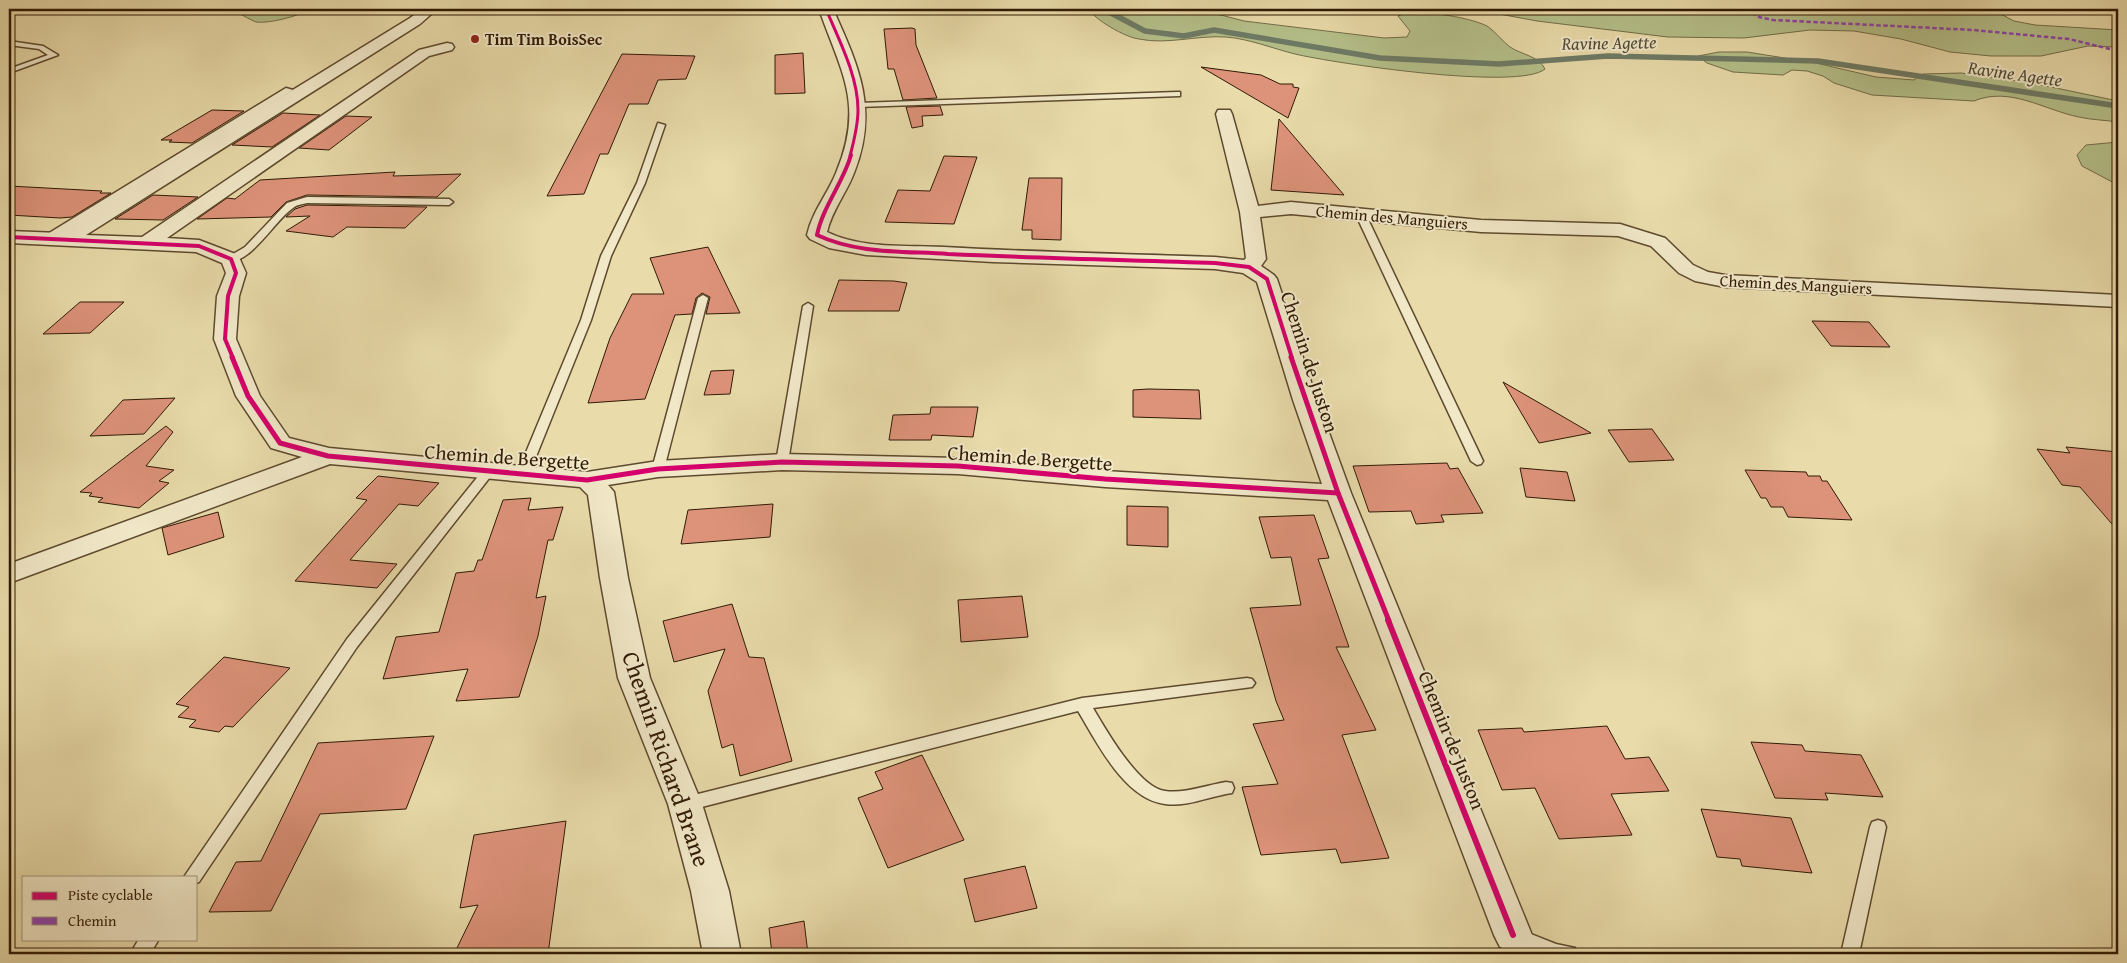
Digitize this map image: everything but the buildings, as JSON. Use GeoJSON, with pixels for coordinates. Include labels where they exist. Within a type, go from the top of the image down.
{"type":"FeatureCollection","features":[{"type":"Feature","properties":{"kind":"street"},"geometry":{"type":"LineString","coordinates":[[56,238],[415,22],[430,9]]}},
{"type":"Feature","properties":{"kind":"street"},"geometry":{"type":"LineString","coordinates":[[826,9],[837,34],[858,105],[854,141],[844,175],[819,219],[817,235],[836,244],[866,249],[993,256],[1214,263],[1249,267],[1256,259],[1250,212],[1224,114]]}},
{"type":"Feature","properties":{"kind":"street"},"geometry":{"type":"LineString","coordinates":[[147,242],[424,52],[447,47]]}},
{"type":"Feature","properties":{"kind":"street","name":"Chemin des Manguiers"},"geometry":{"type":"LineString","coordinates":[[1250,212],[1291,208],[1481,226],[1620,230],[1658,242],[1686,269],[1702,277],[1725,281],[2118,301]]}},
{"type":"Feature","properties":{"kind":"street"},"geometry":{"type":"LineString","coordinates":[[9,237],[147,242],[199,246],[231,258]]}},
{"type":"Feature","properties":{"kind":"street","name":"Chemin de Bergette"},"geometry":{"type":"LineString","coordinates":[[231,258],[236,273],[228,296],[225,339],[248,396],[280,443],[328,456],[587,480],[658,469],[782,462],[958,466],[1105,479],[1338,493]]}},
{"type":"Feature","properties":{"kind":"street","name":"Chemin de Juston"},"geometry":{"type":"LineString","coordinates":[[1249,267],[1267,279],[1305,400],[1338,493],[1514,935]]}},
{"type":"Feature","properties":{"kind":"street"},"geometry":{"type":"LineString","coordinates":[[9,574],[328,456]]}},
{"type":"Feature","properties":{"kind":"street","name":"Chemin Richard Brane"},"geometry":{"type":"LineString","coordinates":[[587,480],[601,492],[614,578],[634,678],[685,804],[710,890],[722,954]]}},
{"type":"Feature","properties":{"kind":"lane"},"geometry":{"type":"LineString","coordinates":[[9,43],[41,47],[54,55],[9,71]]}},
{"type":"Feature","properties":{"kind":"lane"},"geometry":{"type":"LineString","coordinates":[[56,238],[289,90]]}},
{"type":"Feature","properties":{"kind":"lane"},"geometry":{"type":"LineString","coordinates":[[858,105],[1177,94]]}},
{"type":"Feature","properties":{"kind":"lane"},"geometry":{"type":"LineString","coordinates":[[522,474],[586,320],[606,256],[640,183],[661,125]]}},
{"type":"Feature","properties":{"kind":"lane"},"geometry":{"type":"LineString","coordinates":[[231,258],[248,249],[290,205],[307,200],[449,202]]}},
{"type":"Feature","properties":{"kind":"lane"},"geometry":{"type":"LineString","coordinates":[[1361,214],[1477,461]]}},
{"type":"Feature","properties":{"kind":"lane"},"geometry":{"type":"LineString","coordinates":[[658,469],[703,298]]}},
{"type":"Feature","properties":{"kind":"lane"},"geometry":{"type":"LineString","coordinates":[[782,462],[808,306]]}},
{"type":"Feature","properties":{"kind":"lane"},"geometry":{"type":"LineString","coordinates":[[194,876],[352,643],[488,472]]}},
{"type":"Feature","properties":{"kind":"lane"},"geometry":{"type":"LineString","coordinates":[[685,804],[1082,704],[1247,682]]}},
{"type":"Feature","properties":{"kind":"lane"},"geometry":{"type":"LineString","coordinates":[[1082,704],[1119,762],[1147,792],[1165,798],[1226,788]]}},
{"type":"Feature","properties":{"kind":"lane"},"geometry":{"type":"LineString","coordinates":[[1850,954],[1878,827]]}},
{"type":"Feature","properties":{"kind":"lane"},"geometry":{"type":"LineString","coordinates":[[1514,935],[1555,952],[1568,954]]}},
{"type":"Feature","properties":{"kind":"lane"},"geometry":{"type":"LineString","coordinates":[[139,954],[149,940]]}},
{"type":"Feature","properties":{"kind":"green space"},"geometry":{"type":"Polygon","coordinates":[[[232,9],[310,9],[292,17],[276,21],[256,22],[232,9]]]}},
{"type":"Feature","properties":{"kind":"green space"},"geometry":{"type":"Polygon","coordinates":[[[1088,9],[1208,9],[1217,14],[1244,21],[1384,38],[1407,37],[1410,31],[1398,16],[1429,13],[1468,20],[1487,26],[1510,47],[1539,61],[1545,69],[1528,75],[1500,77],[1464,76],[1384,69],[1346,63],[1295,54],[1235,38],[1204,37],[1150,41],[1133,38],[1118,32],[1097,18],[1088,9]]]}},
{"type":"Feature","properties":{"kind":"green space"},"geometry":{"type":"Polygon","coordinates":[[[1472,9],[1999,9],[1997,12],[2014,21],[2035,25],[2118,30],[2118,47],[2088,46],[2041,56],[1991,56],[1950,52],[1901,39],[1854,31],[1810,30],[1744,38],[1668,37],[1537,21],[1472,9]]]}},
{"type":"Feature","properties":{"kind":"green space"},"geometry":{"type":"Polygon","coordinates":[[[1719,52],[1747,52],[1816,63],[1876,77],[1914,80],[1923,74],[1961,73],[2032,83],[2118,101],[2118,122],[2079,117],[2027,101],[2001,96],[1987,97],[1974,101],[1872,95],[1834,83],[1823,76],[1807,71],[1792,70],[1783,75],[1733,72],[1707,63],[1698,56],[1719,52]]]}},
{"type":"Feature","properties":{"kind":"green space"},"geometry":{"type":"Polygon","coordinates":[[[2118,142],[2118,185],[2082,166],[2077,155],[2086,145],[2118,142]]]}},
{"type":"Feature","properties":{"kind":"waterway","name":"Ravine Agette"},"geometry":{"type":"LineString","coordinates":[[1109,9],[1109,12],[1145,31],[1184,36],[1214,30],[1380,58],[1499,64],[1608,56],[1818,61],[2118,106]]}},
{"type":"Feature","properties":{"kind":"marked path"},"geometry":{"type":"LineString","coordinates":[[1746,9],[1759,17],[1773,20],[1973,30],[2069,39],[2118,51]]}},
{"type":"Feature","properties":{"kind":"cycle path"},"geometry":{"type":"LineString","coordinates":[[826,9],[840,43],[856,93],[858,120],[847,168],[825,211],[817,235],[836,244],[866,249],[993,256],[1215,263],[1249,267],[1267,279],[1305,400],[1338,493],[1513,935]]}},
{"type":"Feature","properties":{"kind":"cycle path"},"geometry":{"type":"LineString","coordinates":[[9,237],[199,246],[231,259],[236,273],[228,296],[225,339],[248,396],[280,443],[328,456],[587,480],[658,469],[782,462],[958,466],[1105,479],[1338,493]]}},
{"type":"Feature","properties":{"kind":"place","name":"Tim Tim BoisSec"},"geometry":{"type":"Point","coordinates":[475,39]}}]}
